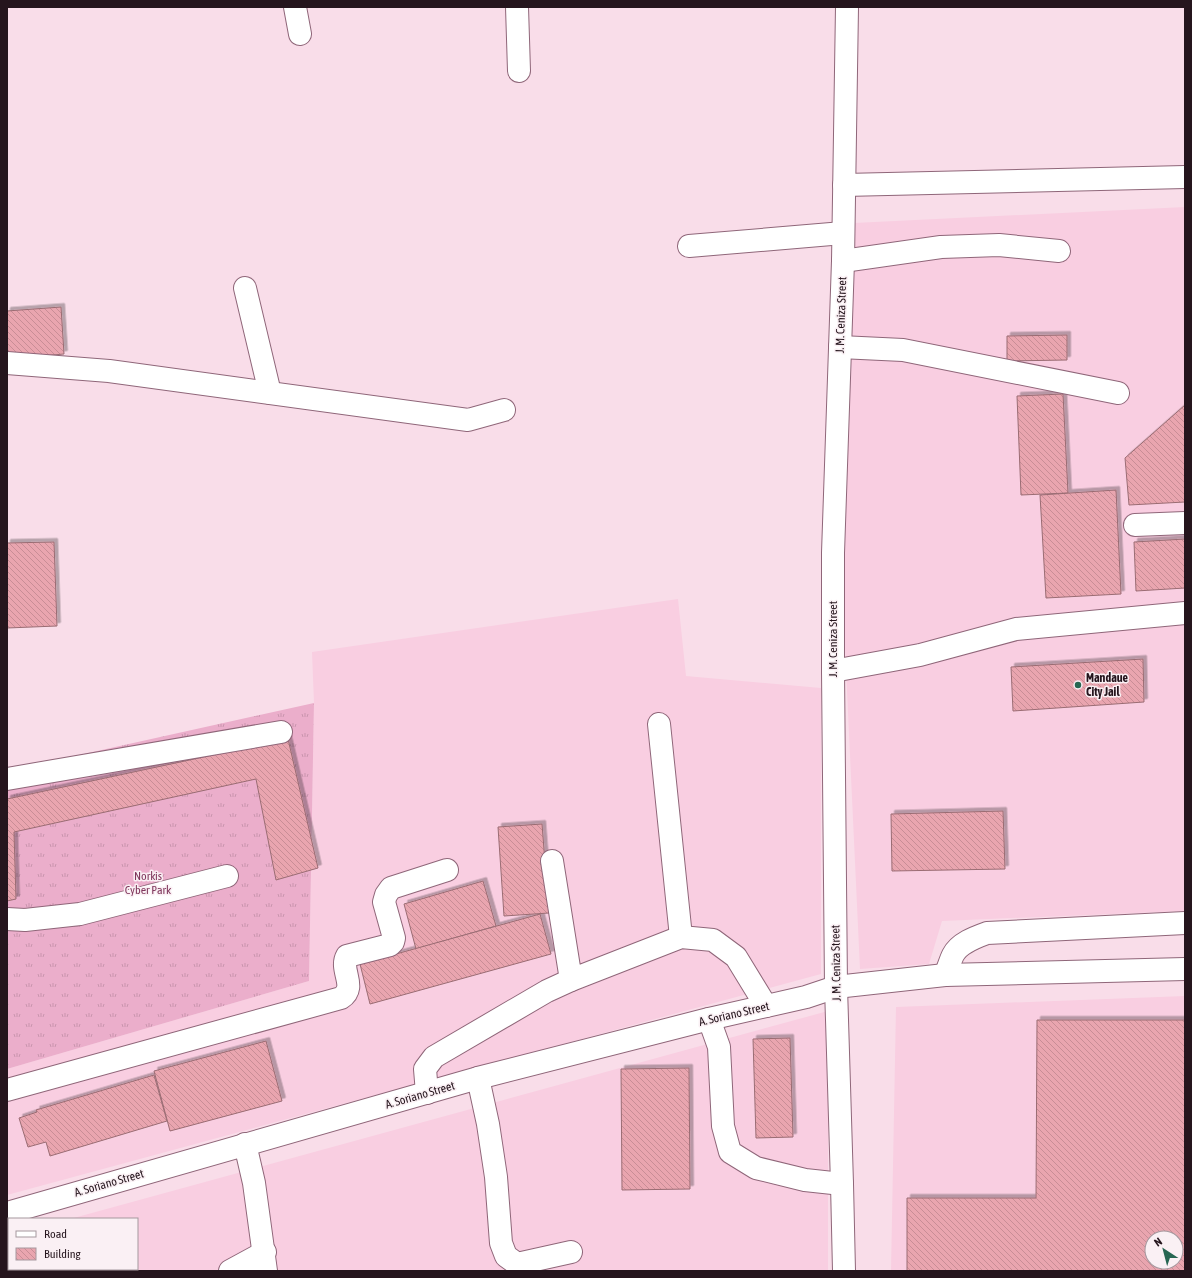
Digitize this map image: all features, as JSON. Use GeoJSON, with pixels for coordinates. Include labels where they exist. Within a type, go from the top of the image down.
{"type":"FeatureCollection","features":[{"type":"Feature","properties":{"kind":"street"},"geometry":{"type":"LineString","coordinates":[[295,7],[300,34]]}},
{"type":"Feature","properties":{"kind":"street"},"geometry":{"type":"LineString","coordinates":[[517,7],[519,71]]}},
{"type":"Feature","properties":{"kind":"street","name":"J. M. Ceniza Street"},"geometry":{"type":"LineString","coordinates":[[844,1271],[836,987],[833,553],[843,261],[847,7]]}},
{"type":"Feature","properties":{"kind":"street"},"geometry":{"type":"LineString","coordinates":[[844,185],[1185,177]]}},
{"type":"Feature","properties":{"kind":"street"},"geometry":{"type":"LineString","coordinates":[[689,246],[843,233]]}},
{"type":"Feature","properties":{"kind":"street"},"geometry":{"type":"LineString","coordinates":[[843,261],[940,247],[999,245],[1059,251]]}},
{"type":"Feature","properties":{"kind":"street"},"geometry":{"type":"LineString","coordinates":[[245,288],[270,393]]}},
{"type":"Feature","properties":{"kind":"street"},"geometry":{"type":"LineString","coordinates":[[840,347],[903,350],[1118,393]]}},
{"type":"Feature","properties":{"kind":"street"},"geometry":{"type":"LineString","coordinates":[[7,363],[108,371],[468,420],[504,410]]}},
{"type":"Feature","properties":{"kind":"street"},"geometry":{"type":"LineString","coordinates":[[1135,525],[1185,523]]}},
{"type":"Feature","properties":{"kind":"street"},"geometry":{"type":"LineString","coordinates":[[833,671],[920,655],[1016,629],[1185,613]]}},
{"type":"Feature","properties":{"kind":"street"},"geometry":{"type":"LineString","coordinates":[[659,724],[681,937]]}},
{"type":"Feature","properties":{"kind":"street"},"geometry":{"type":"LineString","coordinates":[[7,779],[281,732]]}},
{"type":"Feature","properties":{"kind":"street"},"geometry":{"type":"LineString","coordinates":[[552,861],[571,980]]}},
{"type":"Feature","properties":{"kind":"street"},"geometry":{"type":"LineString","coordinates":[[7,1090],[341,998],[346,995],[349,989],[345,961],[348,956],[390,945],[393,942],[394,938],[384,902],[386,895],[391,888],[447,870]]}},
{"type":"Feature","properties":{"kind":"street"},"geometry":{"type":"LineString","coordinates":[[7,919],[25,920],[80,914],[227,876]]}},
{"type":"Feature","properties":{"kind":"street"},"geometry":{"type":"LineString","coordinates":[[945,975],[953,954],[958,948],[975,937],[987,933],[1185,923]]}},
{"type":"Feature","properties":{"kind":"street"},"geometry":{"type":"LineString","coordinates":[[427,1093],[425,1070],[434,1057],[547,990],[681,937],[713,940],[736,957],[766,1006]]}},
{"type":"Feature","properties":{"kind":"street","name":"A. Soriano Street"},"geometry":{"type":"LineString","coordinates":[[7,1212],[478,1078],[836,987],[945,975],[1185,969]]}},
{"type":"Feature","properties":{"kind":"street"},"geometry":{"type":"LineString","coordinates":[[708,1019],[719,1047],[723,1126],[730,1152],[756,1168],[805,1180],[842,1184]]}},
{"type":"Feature","properties":{"kind":"street"},"geometry":{"type":"LineString","coordinates":[[478,1078],[488,1124],[496,1177],[501,1243],[506,1256],[517,1264],[571,1252]]}},
{"type":"Feature","properties":{"kind":"street"},"geometry":{"type":"LineString","coordinates":[[230,1271],[266,1262],[254,1183],[245,1144]]}},
{"type":"Feature","properties":{"kind":"shaded area"},"geometry":{"type":"Polygon","coordinates":[[[1185,207],[1185,911],[942,921],[929,964],[860,969],[843,605],[854,223],[1185,207]]]}},
{"type":"Feature","properties":{"kind":"shaded area"},"geometry":{"type":"Polygon","coordinates":[[[678,599],[686,676],[821,688],[821,974],[7,1195],[7,1069],[309,981],[314,703],[312,652],[678,599]]]}},
{"type":"Feature","properties":{"kind":"shaded area"},"geometry":{"type":"Polygon","coordinates":[[[1185,996],[1185,1271],[891,1271],[896,1007],[1185,996]]]}},
{"type":"Feature","properties":{"kind":"shaded area"},"geometry":{"type":"Polygon","coordinates":[[[828,1011],[828,1271],[7,1271],[7,1236],[8,1270],[138,1270],[138,1218],[74,1218],[828,1011]]]}},
{"type":"Feature","properties":{"kind":"green space","name":"Norkis Cyber Park"},"geometry":{"type":"Polygon","coordinates":[[[314,703],[309,981],[7,1069],[7,771],[314,703]]]}},
{"type":"Feature","properties":{"kind":"building"},"geometry":{"type":"Polygon","coordinates":[[[61,307],[64,354],[7,359],[7,311],[61,307]]]}},
{"type":"Feature","properties":{"kind":"building"},"geometry":{"type":"Polygon","coordinates":[[[1067,335],[1067,360],[1007,361],[1007,336],[1067,335]]]}},
{"type":"Feature","properties":{"kind":"building"},"geometry":{"type":"Polygon","coordinates":[[[1063,394],[1068,493],[1021,495],[1017,396],[1063,394]]]}},
{"type":"Feature","properties":{"kind":"building"},"geometry":{"type":"Polygon","coordinates":[[[1185,405],[1185,502],[1129,505],[1125,458],[1185,405]]]}},
{"type":"Feature","properties":{"kind":"building"},"geometry":{"type":"Polygon","coordinates":[[[1116,490],[1121,594],[1046,598],[1040,495],[1116,490]]]}},
{"type":"Feature","properties":{"kind":"building"},"geometry":{"type":"Polygon","coordinates":[[[1185,539],[1185,588],[1136,591],[1134,542],[1185,539]]]}},
{"type":"Feature","properties":{"kind":"building"},"geometry":{"type":"Polygon","coordinates":[[[54,542],[57,626],[7,628],[7,543],[54,542]]]}},
{"type":"Feature","properties":{"kind":"building","name":"Mandaue City Jail"},"geometry":{"type":"Polygon","coordinates":[[[1143,659],[1144,702],[1013,711],[1011,667],[1143,659]]]}},
{"type":"Feature","properties":{"kind":"building"},"geometry":{"type":"Polygon","coordinates":[[[288,739],[318,868],[276,880],[256,779],[14,832],[16,899],[7,901],[7,799],[288,739]]]}},
{"type":"Feature","properties":{"kind":"building"},"geometry":{"type":"Polygon","coordinates":[[[1003,811],[1005,869],[892,871],[891,814],[1003,811]]]}},
{"type":"Feature","properties":{"kind":"building"},"geometry":{"type":"Polygon","coordinates":[[[542,824],[549,913],[504,916],[498,827],[542,824]]]}},
{"type":"Feature","properties":{"kind":"building"},"geometry":{"type":"Polygon","coordinates":[[[483,881],[496,926],[416,949],[404,904],[483,881]]]}},
{"type":"Feature","properties":{"kind":"building"},"geometry":{"type":"Polygon","coordinates":[[[540,914],[551,954],[370,1004],[360,964],[540,914]]]}},
{"type":"Feature","properties":{"kind":"building"},"geometry":{"type":"Polygon","coordinates":[[[1037,1020],[1185,1020],[1185,1271],[907,1271],[907,1198],[1036,1198],[1037,1020]]]}},
{"type":"Feature","properties":{"kind":"building"},"geometry":{"type":"Polygon","coordinates":[[[790,1038],[793,1137],[756,1138],[753,1039],[790,1038]]]}},
{"type":"Feature","properties":{"kind":"building"},"geometry":{"type":"Polygon","coordinates":[[[266,1041],[282,1101],[170,1131],[154,1071],[266,1041]]]}},
{"type":"Feature","properties":{"kind":"building"},"geometry":{"type":"Polygon","coordinates":[[[689,1068],[690,1189],[622,1190],[621,1069],[689,1068]]]}},
{"type":"Feature","properties":{"kind":"building"},"geometry":{"type":"Polygon","coordinates":[[[154,1075],[167,1121],[50,1156],[46,1142],[28,1147],[19,1118],[37,1112],[36,1110],[154,1075]]]}},
{"type":"Feature","properties":{"kind":"place","name":"Mandaue City Jail"},"geometry":{"type":"Point","coordinates":[1078,685]}}]}
